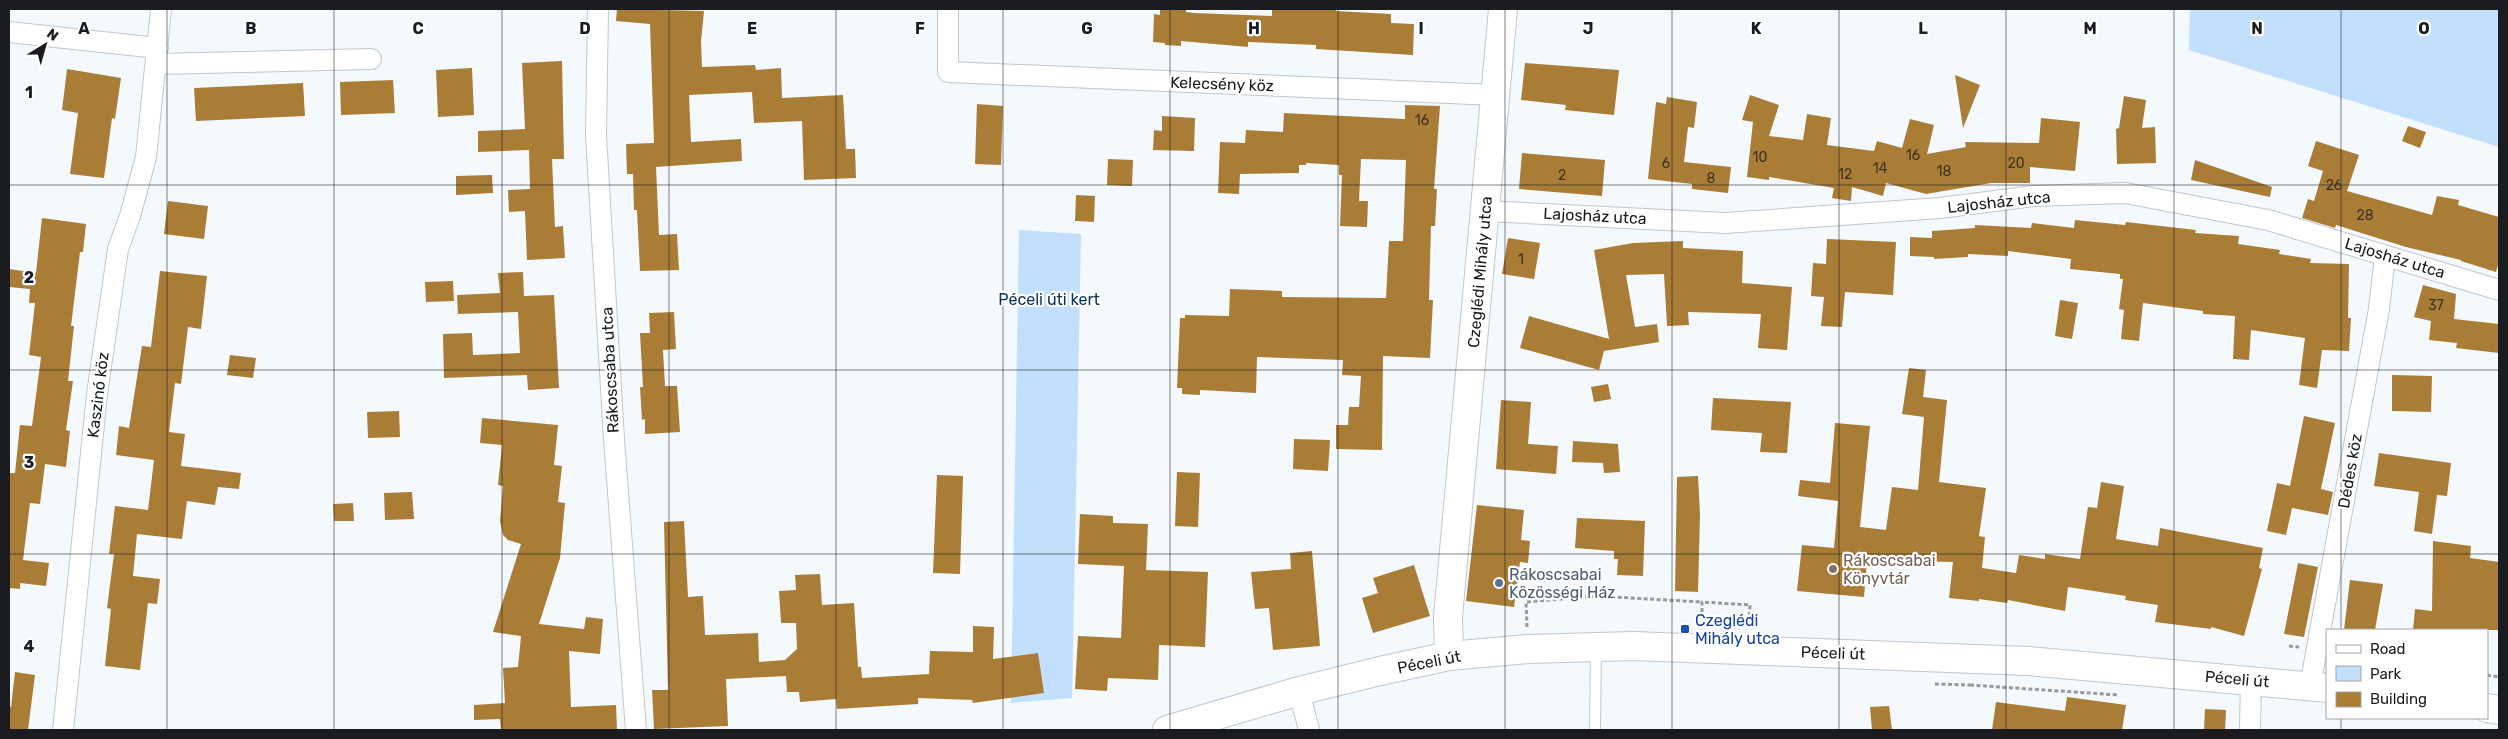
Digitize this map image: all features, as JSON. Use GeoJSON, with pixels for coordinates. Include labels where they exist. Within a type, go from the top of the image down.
{"type":"FeatureCollection","features":[{"type":"Feature","properties":{"kind":"main road","name":"Czeglédi Mihály utca"},"geometry":{"type":"LineString","coordinates":[[1449,656],[1448,617],[1503,9]]}},
{"type":"Feature","properties":{"kind":"main road","name":"Péceli út"},"geometry":{"type":"LineString","coordinates":[[1167,730],[1299,691],[1449,656],[1528,649],[1596,647],[1758,650],[2028,661],[2318,687]]}},
{"type":"Feature","properties":{"kind":"street","name":"Kaszinó köz"},"geometry":{"type":"LineString","coordinates":[[64,730],[97,394],[118,249],[130,216],[146,157],[161,9]]}},
{"type":"Feature","properties":{"kind":"street","name":"Rákoscsaba utca"},"geometry":{"type":"LineString","coordinates":[[598,9],[597,145],[614,439],[636,730]]}},
{"type":"Feature","properties":{"kind":"street","name":"Kelecsény köz"},"geometry":{"type":"LineString","coordinates":[[948,9],[948,72],[1496,95]]}},
{"type":"Feature","properties":{"kind":"street"},"geometry":{"type":"LineString","coordinates":[[9,32],[157,56],[371,59]]}},
{"type":"Feature","properties":{"kind":"street","name":"Lajosház utca"},"geometry":{"type":"LineString","coordinates":[[1486,211],[1726,223],[1940,208],[2034,196],[2125,193],[2268,220],[2499,290]]}},
{"type":"Feature","properties":{"kind":"street","name":"Dédes köz"},"geometry":{"type":"LineString","coordinates":[[2327,629],[2385,256]]}},
{"type":"Feature","properties":{"kind":"street","name":"Dédes köz"},"geometry":{"type":"LineString","coordinates":[[2318,687],[2326,637]]}},
{"type":"Feature","properties":{"kind":"street"},"geometry":{"type":"LineString","coordinates":[[2250,730],[2251,680]]}},
{"type":"Feature","properties":{"kind":"street"},"geometry":{"type":"LineString","coordinates":[[1299,691],[1309,730]]}},
{"type":"Feature","properties":{"kind":"lane"},"geometry":{"type":"LineString","coordinates":[[1595,730],[1596,647]]}},
{"type":"Feature","properties":{"kind":"path"},"geometry":{"type":"LineString","coordinates":[[1527,631],[1526,602],[1596,596],[1750,604],[1749,631]]}},
{"type":"Feature","properties":{"kind":"path"},"geometry":{"type":"LineString","coordinates":[[1702,602],[1702,629]]}},
{"type":"Feature","properties":{"kind":"path"},"geometry":{"type":"LineString","coordinates":[[1970,686],[2127,696]]}},
{"type":"Feature","properties":{"kind":"green space"},"geometry":{"type":"Polygon","coordinates":[[[2190,9],[2499,9],[2499,147],[2189,50],[2190,9]]]}},
{"type":"Feature","properties":{"kind":"green space","name":"Péceli úti kert"},"geometry":{"type":"Polygon","coordinates":[[[1019,230],[1081,234],[1072,698],[1011,703],[1019,230]]]}},
{"type":"Feature","properties":{"kind":"building"},"geometry":{"type":"Polygon","coordinates":[[[617,9],[704,11],[701,41],[702,67],[755,65],[756,70],[781,68],[782,98],[843,95],[846,149],[855,149],[856,178],[804,180],[802,121],[754,123],[752,92],[689,95],[691,142],[741,139],[742,161],[656,167],[659,235],[677,234],[679,270],[640,271],[637,210],[634,210],[633,174],[627,174],[626,144],[654,143],[650,24],[616,21],[617,9]]]}},
{"type":"Feature","properties":{"kind":"building"},"geometry":{"type":"Polygon","coordinates":[[[1160,9],[1186,9],[1186,12],[1194,13],[1272,16],[1272,9],[1336,9],[1336,11],[1391,14],[1391,23],[1414,24],[1413,55],[1316,49],[1316,45],[1248,42],[1248,47],[1181,41],[1181,46],[1165,45],[1165,43],[1153,42],[1154,14],[1160,15],[1160,9]]]}},
{"type":"Feature","properties":{"kind":"building"},"geometry":{"type":"Polygon","coordinates":[[[562,61],[564,159],[552,159],[555,227],[563,226],[565,258],[527,260],[525,211],[509,212],[508,190],[530,189],[529,150],[478,152],[478,131],[525,129],[522,63],[562,61]]]}},
{"type":"Feature","properties":{"kind":"building"},"geometry":{"type":"Polygon","coordinates":[[[1525,63],[1619,70],[1614,115],[1565,110],[1566,105],[1521,100],[1525,63]]]}},
{"type":"Feature","properties":{"kind":"building"},"geometry":{"type":"Polygon","coordinates":[[[472,68],[474,115],[438,117],[436,70],[472,68]]]}},
{"type":"Feature","properties":{"kind":"building"},"geometry":{"type":"Polygon","coordinates":[[[67,69],[121,78],[115,119],[112,118],[104,178],[70,174],[78,113],[62,110],[67,69]]]}},
{"type":"Feature","properties":{"kind":"building"},"geometry":{"type":"Polygon","coordinates":[[[1955,75],[1980,85],[1963,128],[1955,75]]]}},
{"type":"Feature","properties":{"kind":"building"},"geometry":{"type":"Polygon","coordinates":[[[393,80],[395,113],[341,115],[340,82],[393,80]]]}},
{"type":"Feature","properties":{"kind":"building"},"geometry":{"type":"Polygon","coordinates":[[[303,83],[305,116],[196,121],[194,88],[303,83]]]}},
{"type":"Feature","properties":{"kind":"building"},"geometry":{"type":"Polygon","coordinates":[[[1750,95],[1779,105],[1769,136],[1803,140],[1807,114],[1831,118],[1827,145],[1874,151],[1877,141],[1902,148],[1910,119],[1934,125],[1927,154],[1966,147],[1965,142],[2039,143],[2041,118],[2080,122],[2075,171],[2030,167],[2030,183],[1991,183],[1926,194],[1886,183],[1883,196],[1852,187],[1851,201],[1832,198],[1834,188],[1769,177],[1769,180],[1747,177],[1753,122],[1742,120],[1750,95]]]}},
{"type":"Feature","properties":{"kind":"building"},"geometry":{"type":"Polygon","coordinates":[[[2124,96],[2146,100],[2142,128],[2155,127],[2156,163],[2117,164],[2116,129],[2119,128],[2124,96]]]}},
{"type":"Feature","properties":{"kind":"building"},"geometry":{"type":"Polygon","coordinates":[[[1667,97],[1697,102],[1694,128],[1688,127],[1684,162],[1731,167],[1728,193],[1692,189],[1692,184],[1648,179],[1656,102],[1666,104],[1667,97]]]}},
{"type":"Feature","properties":{"kind":"building"},"geometry":{"type":"Polygon","coordinates":[[[977,104],[1003,106],[1001,165],[975,164],[977,104]]]}},
{"type":"Feature","properties":{"kind":"building"},"geometry":{"type":"Polygon","coordinates":[[[1405,105],[1440,106],[1434,189],[1437,189],[1435,226],[1431,226],[1429,300],[1433,300],[1430,358],[1383,356],[1382,450],[1336,449],[1336,425],[1348,425],[1349,407],[1359,407],[1361,376],[1342,375],[1343,360],[1257,357],[1256,393],[1200,390],[1200,395],[1182,394],[1182,388],[1177,388],[1180,318],[1185,318],[1185,315],[1229,316],[1230,289],[1282,291],[1282,297],[1386,298],[1389,241],[1403,241],[1406,160],[1361,159],[1359,201],[1368,201],[1367,227],[1340,226],[1342,175],[1339,175],[1339,165],[1306,163],[1306,165],[1299,165],[1299,173],[1240,174],[1239,194],[1218,193],[1220,142],[1245,143],[1246,130],[1283,132],[1284,113],[1405,119],[1405,105]]]}},
{"type":"Feature","properties":{"kind":"building"},"geometry":{"type":"Polygon","coordinates":[[[1162,116],[1195,118],[1194,151],[1153,150],[1154,130],[1162,131],[1162,116]]]}},
{"type":"Feature","properties":{"kind":"building"},"geometry":{"type":"Polygon","coordinates":[[[2408,126],[2426,132],[2420,148],[2402,141],[2408,126]]]}},
{"type":"Feature","properties":{"kind":"building"},"geometry":{"type":"Polygon","coordinates":[[[2316,141],[2359,155],[2347,191],[2432,215],[2437,196],[2459,200],[2458,205],[2499,217],[2499,262],[2496,272],[2461,260],[2406,247],[2336,225],[2335,228],[2302,218],[2308,199],[2314,201],[2323,171],[2308,166],[2316,141]]]}},
{"type":"Feature","properties":{"kind":"building"},"geometry":{"type":"Polygon","coordinates":[[[1522,153],[1605,160],[1602,196],[1519,189],[1522,153]]]}},
{"type":"Feature","properties":{"kind":"building"},"geometry":{"type":"Polygon","coordinates":[[[1108,159],[1133,160],[1132,186],[1107,185],[1108,159]]]}},
{"type":"Feature","properties":{"kind":"building"},"geometry":{"type":"Polygon","coordinates":[[[2195,160],[2272,187],[2270,197],[2191,180],[2195,160]]]}},
{"type":"Feature","properties":{"kind":"building"},"geometry":{"type":"Polygon","coordinates":[[[492,175],[493,193],[456,195],[456,176],[492,175]]]}},
{"type":"Feature","properties":{"kind":"building"},"geometry":{"type":"Polygon","coordinates":[[[1076,195],[1095,196],[1094,222],[1075,221],[1076,195]]]}},
{"type":"Feature","properties":{"kind":"building"},"geometry":{"type":"Polygon","coordinates":[[[168,201],[208,206],[204,239],[164,234],[168,201]]]}},
{"type":"Feature","properties":{"kind":"building"},"geometry":{"type":"Polygon","coordinates":[[[42,218],[86,224],[83,252],[80,252],[71,326],[74,326],[68,381],[73,381],[66,430],[70,431],[66,467],[45,464],[40,504],[30,503],[23,560],[49,563],[46,586],[20,583],[20,589],[9,588],[9,473],[15,473],[20,425],[32,426],[41,357],[29,355],[35,303],[29,303],[30,289],[9,287],[9,269],[36,273],[42,218]]]}},
{"type":"Feature","properties":{"kind":"building"},"geometry":{"type":"Polygon","coordinates":[[[2075,220],[2125,225],[2126,222],[2196,230],[2195,233],[2239,236],[2238,244],[2280,250],[2279,254],[2311,259],[2310,263],[2349,264],[2348,318],[2351,318],[2349,351],[2322,350],[2317,388],[2299,385],[2305,338],[2251,330],[2249,360],[2233,359],[2235,316],[2203,314],[2203,311],[2143,303],[2139,341],[2121,339],[2124,310],[2119,309],[2123,279],[2120,279],[2120,274],[2070,269],[2071,259],[2008,251],[2008,256],[1968,254],[1968,257],[1934,259],[1934,257],[1910,256],[1910,237],[1932,238],[1932,231],[1975,228],[1975,225],[2031,228],[2032,223],[2074,228],[2075,220]]]}},
{"type":"Feature","properties":{"kind":"building"},"geometry":{"type":"Polygon","coordinates":[[[1508,238],[1540,243],[1534,279],[1502,274],[1508,238]]]}},
{"type":"Feature","properties":{"kind":"building"},"geometry":{"type":"Polygon","coordinates":[[[1827,239],[1896,242],[1893,295],[1845,292],[1842,327],[1821,326],[1824,297],[1811,296],[1813,263],[1826,264],[1827,239]]]}},
{"type":"Feature","properties":{"kind":"building"},"geometry":{"type":"Polygon","coordinates":[[[1683,241],[1683,248],[1743,251],[1742,283],[1792,287],[1787,350],[1758,348],[1761,314],[1688,312],[1689,325],[1667,326],[1664,274],[1626,275],[1635,327],[1657,324],[1659,342],[1604,351],[1599,370],[1520,348],[1529,316],[1609,339],[1594,250],[1633,243],[1683,241]]]}},
{"type":"Feature","properties":{"kind":"building"},"geometry":{"type":"Polygon","coordinates":[[[160,271],[207,276],[201,329],[188,327],[181,384],[175,383],[169,432],[185,434],[181,466],[241,473],[239,489],[218,487],[215,505],[187,501],[182,539],[137,534],[133,576],[160,579],[157,604],[148,603],[140,670],[105,666],[111,609],[107,608],[114,554],[109,554],[115,506],[148,510],[154,460],[116,455],[119,426],[129,428],[142,346],[151,347],[160,271]]]}},
{"type":"Feature","properties":{"kind":"building"},"geometry":{"type":"Polygon","coordinates":[[[523,272],[524,296],[554,295],[559,388],[528,390],[527,375],[444,378],[443,334],[472,333],[473,355],[520,353],[518,312],[458,314],[457,295],[500,293],[498,273],[523,272]]]}},
{"type":"Feature","properties":{"kind":"building"},"geometry":{"type":"Polygon","coordinates":[[[453,281],[454,301],[426,302],[425,282],[453,281]]]}},
{"type":"Feature","properties":{"kind":"building"},"geometry":{"type":"Polygon","coordinates":[[[2423,285],[2456,294],[2454,319],[2499,324],[2499,353],[2456,348],[2457,343],[2429,340],[2431,321],[2414,317],[2423,285]]]}},
{"type":"Feature","properties":{"kind":"building"},"geometry":{"type":"Polygon","coordinates":[[[2060,300],[2078,303],[2072,339],[2055,336],[2060,300]]]}},
{"type":"Feature","properties":{"kind":"building"},"geometry":{"type":"Polygon","coordinates":[[[674,312],[676,349],[663,350],[665,386],[677,386],[680,432],[645,434],[645,419],[642,420],[640,387],[643,387],[640,333],[650,333],[649,313],[674,312]]]}},
{"type":"Feature","properties":{"kind":"building"},"geometry":{"type":"Polygon","coordinates":[[[230,355],[256,358],[253,378],[227,375],[230,355]]]}},
{"type":"Feature","properties":{"kind":"building"},"geometry":{"type":"Polygon","coordinates":[[[1909,368],[1926,370],[1923,397],[1947,400],[1939,482],[1986,488],[1979,536],[1985,537],[1982,568],[2016,573],[2019,555],[2045,559],[2045,554],[2080,559],[2088,507],[2097,508],[2101,482],[2124,486],[2116,539],[2158,546],[2160,528],[2263,548],[2259,568],[2262,569],[2244,636],[2211,627],[2211,629],[2155,622],[2158,605],[2125,600],[2126,596],[2068,587],[2065,611],[2008,600],[2007,603],[1979,599],[1979,601],[1949,598],[1953,562],[1867,560],[1864,597],[1797,591],[1802,545],[1834,548],[1838,501],[1798,496],[1800,480],[1830,483],[1835,423],[1870,426],[1860,527],[1886,530],[1892,487],[1918,490],[1924,417],[1902,414],[1909,368]]]}},
{"type":"Feature","properties":{"kind":"building"},"geometry":{"type":"Polygon","coordinates":[[[2392,375],[2432,376],[2431,412],[2392,411],[2392,375]]]}},
{"type":"Feature","properties":{"kind":"building"},"geometry":{"type":"Polygon","coordinates":[[[1608,384],[1611,399],[1594,402],[1591,387],[1608,384]]]}},
{"type":"Feature","properties":{"kind":"building"},"geometry":{"type":"Polygon","coordinates":[[[1713,398],[1791,402],[1787,453],[1760,452],[1762,433],[1711,430],[1713,398]]]}},
{"type":"Feature","properties":{"kind":"building"},"geometry":{"type":"Polygon","coordinates":[[[1501,400],[1531,402],[1528,444],[1558,446],[1556,474],[1496,469],[1501,400]]]}},
{"type":"Feature","properties":{"kind":"building"},"geometry":{"type":"Polygon","coordinates":[[[399,411],[400,437],[368,438],[367,412],[399,411]]]}},
{"type":"Feature","properties":{"kind":"building"},"geometry":{"type":"Polygon","coordinates":[[[2304,416],[2335,423],[2321,489],[2333,492],[2328,515],[2292,508],[2286,535],[2267,531],[2277,483],[2290,486],[2304,416]]]}},
{"type":"Feature","properties":{"kind":"building"},"geometry":{"type":"Polygon","coordinates":[[[482,418],[558,425],[554,465],[562,466],[558,502],[565,503],[560,558],[539,624],[584,629],[586,617],[603,619],[600,654],[569,651],[571,707],[616,705],[617,730],[501,730],[500,719],[474,720],[474,705],[505,703],[503,668],[518,667],[521,636],[493,632],[521,544],[508,540],[503,535],[500,521],[503,486],[498,485],[502,445],[480,443],[482,418]]]}},
{"type":"Feature","properties":{"kind":"building"},"geometry":{"type":"Polygon","coordinates":[[[1294,439],[1330,440],[1328,471],[1293,469],[1294,439]]]}},
{"type":"Feature","properties":{"kind":"building"},"geometry":{"type":"Polygon","coordinates":[[[1573,441],[1618,444],[1620,472],[1604,473],[1603,463],[1572,462],[1573,441]]]}},
{"type":"Feature","properties":{"kind":"building"},"geometry":{"type":"Polygon","coordinates":[[[2379,453],[2451,463],[2447,496],[2437,495],[2432,534],[2414,531],[2419,492],[2374,486],[2379,453]]]}},
{"type":"Feature","properties":{"kind":"building"},"geometry":{"type":"Polygon","coordinates":[[[1177,472],[1200,473],[1198,527],[1175,526],[1177,472]]]}},
{"type":"Feature","properties":{"kind":"building"},"geometry":{"type":"Polygon","coordinates":[[[937,475],[963,476],[960,574],[933,573],[937,475]]]}},
{"type":"Feature","properties":{"kind":"building"},"geometry":{"type":"Polygon","coordinates":[[[1698,476],[1700,514],[1698,592],[1675,591],[1677,477],[1698,476]]]}},
{"type":"Feature","properties":{"kind":"building"},"geometry":{"type":"Polygon","coordinates":[[[412,492],[414,519],[385,520],[384,493],[412,492]]]}},
{"type":"Feature","properties":{"kind":"building"},"geometry":{"type":"Polygon","coordinates":[[[353,503],[354,521],[334,521],[333,504],[353,503]]]}},
{"type":"Feature","properties":{"kind":"building"},"geometry":{"type":"Polygon","coordinates":[[[1477,505],[1524,510],[1521,540],[1530,541],[1528,563],[1520,562],[1514,607],[1466,601],[1477,505]]]}},
{"type":"Feature","properties":{"kind":"building"},"geometry":{"type":"Polygon","coordinates":[[[1080,514],[1113,516],[1113,523],[1148,524],[1146,570],[1208,572],[1205,647],[1159,645],[1158,680],[1108,678],[1107,691],[1075,689],[1078,636],[1121,638],[1124,566],[1078,564],[1080,514]]]}},
{"type":"Feature","properties":{"kind":"building"},"geometry":{"type":"Polygon","coordinates":[[[1577,518],[1645,521],[1643,576],[1617,575],[1618,559],[1614,559],[1614,551],[1575,548],[1577,518]]]}},
{"type":"Feature","properties":{"kind":"building"},"geometry":{"type":"Polygon","coordinates":[[[684,521],[688,597],[703,596],[705,635],[758,633],[759,662],[785,660],[797,649],[796,623],[781,623],[779,591],[796,590],[795,575],[820,574],[822,605],[854,603],[858,667],[861,667],[862,678],[929,674],[930,651],[973,652],[973,626],[994,627],[993,659],[1038,653],[1044,693],[973,703],[972,700],[918,698],[918,704],[837,709],[836,699],[800,702],[799,692],[787,692],[786,676],[726,679],[728,726],[654,729],[652,690],[668,690],[664,522],[684,521]]]}},
{"type":"Feature","properties":{"kind":"building"},"geometry":{"type":"Polygon","coordinates":[[[2433,541],[2471,546],[2470,558],[2499,562],[2499,630],[2413,629],[2415,609],[2432,611],[2433,541]]]}},
{"type":"Feature","properties":{"kind":"building"},"geometry":{"type":"Polygon","coordinates":[[[1312,551],[1320,646],[1273,650],[1269,608],[1255,609],[1251,572],[1291,569],[1290,553],[1312,551]]]}},
{"type":"Feature","properties":{"kind":"building"},"geometry":{"type":"Polygon","coordinates":[[[2298,563],[2318,567],[2304,637],[2284,634],[2298,563]]]}},
{"type":"Feature","properties":{"kind":"building"},"geometry":{"type":"Polygon","coordinates":[[[1414,565],[1430,616],[1373,633],[1362,598],[1378,593],[1373,578],[1414,565]]]}},
{"type":"Feature","properties":{"kind":"building"},"geometry":{"type":"Polygon","coordinates":[[[2350,580],[2383,584],[2375,629],[2344,629],[2350,580]]]}},
{"type":"Feature","properties":{"kind":"building"},"geometry":{"type":"Polygon","coordinates":[[[15,672],[35,675],[28,730],[9,730],[9,706],[11,707],[15,672]]]}},
{"type":"Feature","properties":{"kind":"building"},"geometry":{"type":"Polygon","coordinates":[[[2067,697],[2126,705],[2122,730],[1992,730],[1996,702],[2065,711],[2067,697]]]}},
{"type":"Feature","properties":{"kind":"building"},"geometry":{"type":"Polygon","coordinates":[[[1889,706],[1892,730],[1872,730],[1870,707],[1889,706]]]}},
{"type":"Feature","properties":{"kind":"building"},"geometry":{"type":"Polygon","coordinates":[[[2205,709],[2226,710],[2225,730],[2204,730],[2205,709]]]}},
{"type":"Feature","properties":{"kind":"place","name":"Rákoscsabai Könyvtár"},"geometry":{"type":"Point","coordinates":[1833,569]}},
{"type":"Feature","properties":{"kind":"place","name":"Rákoscsabai Közösségi Ház"},"geometry":{"type":"Point","coordinates":[1499,583]}},
{"type":"Feature","properties":{"kind":"place","name":"Czeglédi Mihály utca"},"geometry":{"type":"Point","coordinates":[1685,629]}}]}
